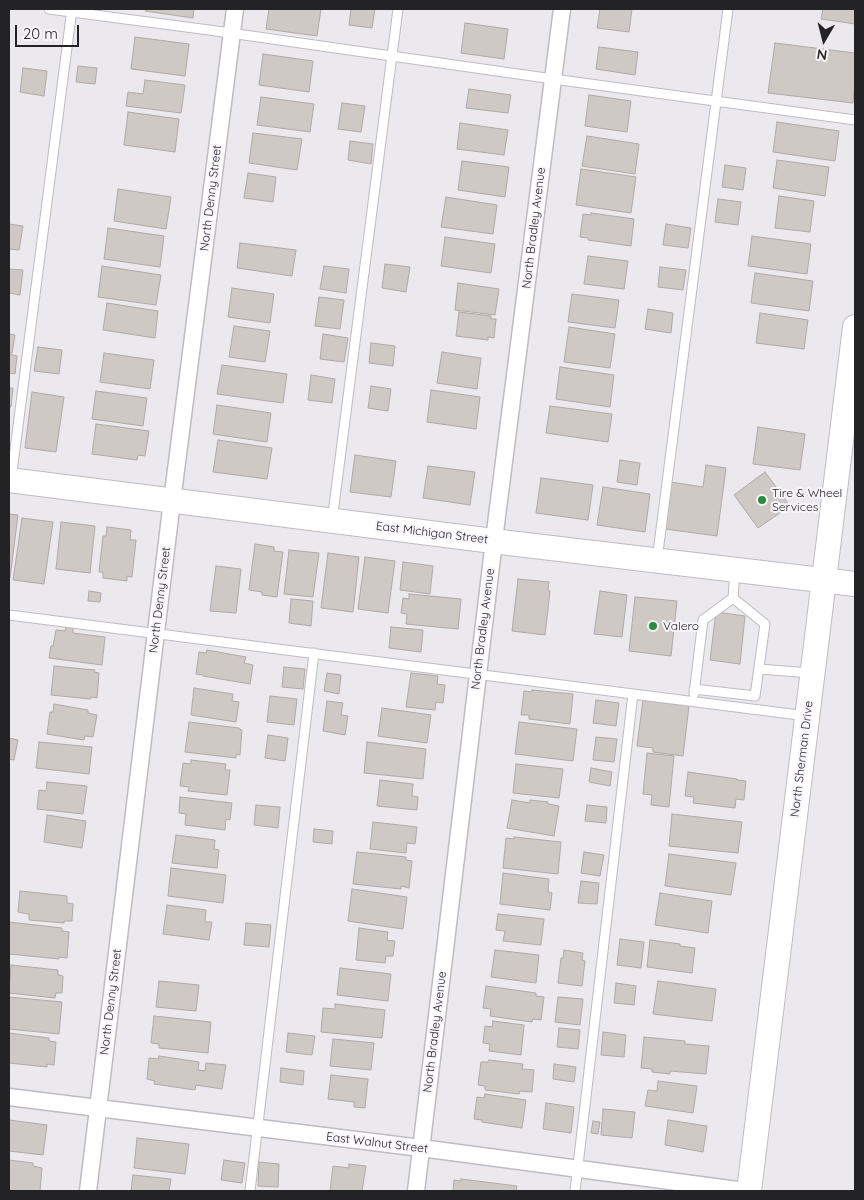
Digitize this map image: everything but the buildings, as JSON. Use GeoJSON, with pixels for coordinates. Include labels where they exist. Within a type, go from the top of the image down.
{"type":"FeatureCollection","features":[{"type":"Feature","properties":{"kind":"main road","name":"North Sherman Drive"},"geometry":{"type":"LineString","coordinates":[[749,1191],[855,327]]}},
{"type":"Feature","properties":{"kind":"main road","name":"East Michigan Street"},"geometry":{"type":"LineString","coordinates":[[10,480],[855,584]]}},
{"type":"Feature","properties":{"kind":"street","name":"North Denny Street"},"geometry":{"type":"LineString","coordinates":[[88,1191],[172,501],[235,9]]}},
{"type":"Feature","properties":{"kind":"street","name":"North Bradley Avenue"},"geometry":{"type":"LineString","coordinates":[[416,1191],[494,541],[562,9]]}},
{"type":"Feature","properties":{"kind":"street","name":"East Walnut Street"},"geometry":{"type":"LineString","coordinates":[[9,1097],[421,1148],[745,1191]]}},
{"type":"Feature","properties":{"kind":"lane"},"geometry":{"type":"LineString","coordinates":[[49,9],[72,10],[855,120]]}},
{"type":"Feature","properties":{"kind":"lane"},"geometry":{"type":"LineString","coordinates":[[332,521],[398,9]]}},
{"type":"Feature","properties":{"kind":"lane"},"geometry":{"type":"LineString","coordinates":[[657,560],[728,9]]}},
{"type":"Feature","properties":{"kind":"lane"},"geometry":{"type":"LineString","coordinates":[[10,480],[72,10]]}},
{"type":"Feature","properties":{"kind":"lane"},"geometry":{"type":"LineString","coordinates":[[693,701],[703,620],[733,598],[735,570]]}},
{"type":"Feature","properties":{"kind":"lane"},"geometry":{"type":"LineString","coordinates":[[733,598],[765,624],[754,709]]}},
{"type":"Feature","properties":{"kind":"lane"},"geometry":{"type":"LineString","coordinates":[[9,615],[808,716]]}},
{"type":"Feature","properties":{"kind":"lane"},"geometry":{"type":"LineString","coordinates":[[250,1191],[314,653]]}},
{"type":"Feature","properties":{"kind":"lane"},"geometry":{"type":"LineString","coordinates":[[759,669],[813,674]]}},
{"type":"Feature","properties":{"kind":"lane"},"geometry":{"type":"LineString","coordinates":[[694,689],[755,696]]}},
{"type":"Feature","properties":{"kind":"lane"},"geometry":{"type":"LineString","coordinates":[[576,1191],[634,694]]}},
{"type":"Feature","properties":{"kind":"place","name":"Tire & Wheel Services"},"geometry":{"type":"Point","coordinates":[762,500]}},
{"type":"Feature","properties":{"kind":"place","name":"Valero"},"geometry":{"type":"Point","coordinates":[653,626]}}]}
